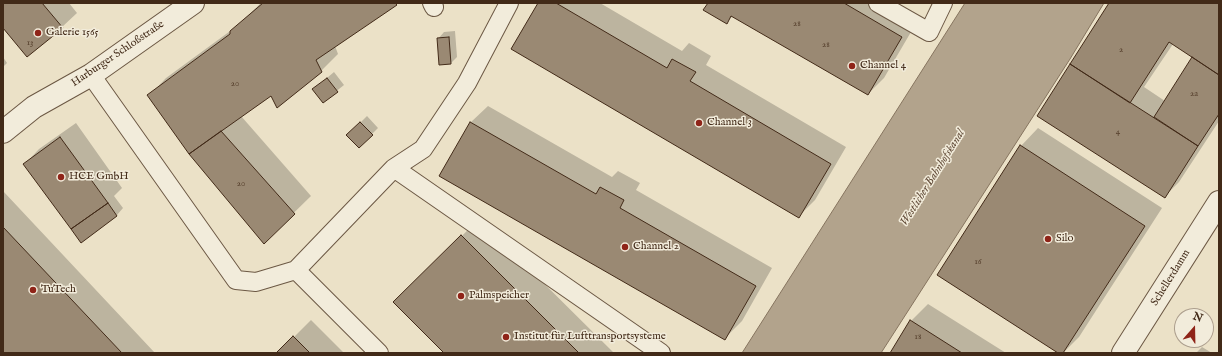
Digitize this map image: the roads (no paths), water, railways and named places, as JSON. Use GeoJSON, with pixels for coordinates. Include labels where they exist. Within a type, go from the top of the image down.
{"type":"FeatureCollection","features":[{"type":"Feature","properties":{"kind":"street","name":"Harburger Schloßstraße"},"geometry":{"type":"LineString","coordinates":[[3,132],[34,107],[91,75],[193,3]]}},
{"type":"Feature","properties":{"kind":"street","name":"Schellerdamm"},"geometry":{"type":"LineString","coordinates":[[1123,353],[1219,202]]}},
{"type":"Feature","properties":{"kind":"lane"},"geometry":{"type":"LineString","coordinates":[[91,75],[236,280],[256,282],[296,270],[394,168],[423,149],[467,83],[509,3]]}},
{"type":"Feature","properties":{"kind":"lane"},"geometry":{"type":"LineString","coordinates":[[878,3],[929,32],[943,3]]}},
{"type":"Feature","properties":{"kind":"lane"},"geometry":{"type":"LineString","coordinates":[[394,168],[661,353]]}},
{"type":"Feature","properties":{"kind":"lane"},"geometry":{"type":"LineString","coordinates":[[296,270],[379,353]]}},
{"type":"Feature","properties":{"kind":"water","name":"Westlicher Bahnhofskanal"},"geometry":{"type":"Polygon","coordinates":[[[965,3],[1104,3],[1070,59],[881,353],[742,353],[965,3]]]}},
{"type":"Feature","properties":{"kind":"place","name":"Galerie 1565"},"geometry":{"type":"Point","coordinates":[38,33]}},
{"type":"Feature","properties":{"kind":"place","name":"Channel 4"},"geometry":{"type":"Point","coordinates":[852,66]}},
{"type":"Feature","properties":{"kind":"place","name":"Channel 3"},"geometry":{"type":"Point","coordinates":[699,123]}},
{"type":"Feature","properties":{"kind":"place","name":"HCE GmbH"},"geometry":{"type":"Point","coordinates":[61,177]}},
{"type":"Feature","properties":{"kind":"place","name":"Silo"},"geometry":{"type":"Point","coordinates":[1048,239]}},
{"type":"Feature","properties":{"kind":"place","name":"Channel 2"},"geometry":{"type":"Point","coordinates":[625,247]}},
{"type":"Feature","properties":{"kind":"place","name":"TuTech"},"geometry":{"type":"Point","coordinates":[33,290]}},
{"type":"Feature","properties":{"kind":"place","name":"Palmspeicher"},"geometry":{"type":"Point","coordinates":[461,296]}},
{"type":"Feature","properties":{"kind":"place","name":"Institut für Lufttransportsysteme"},"geometry":{"type":"Point","coordinates":[506,337]}}]}
